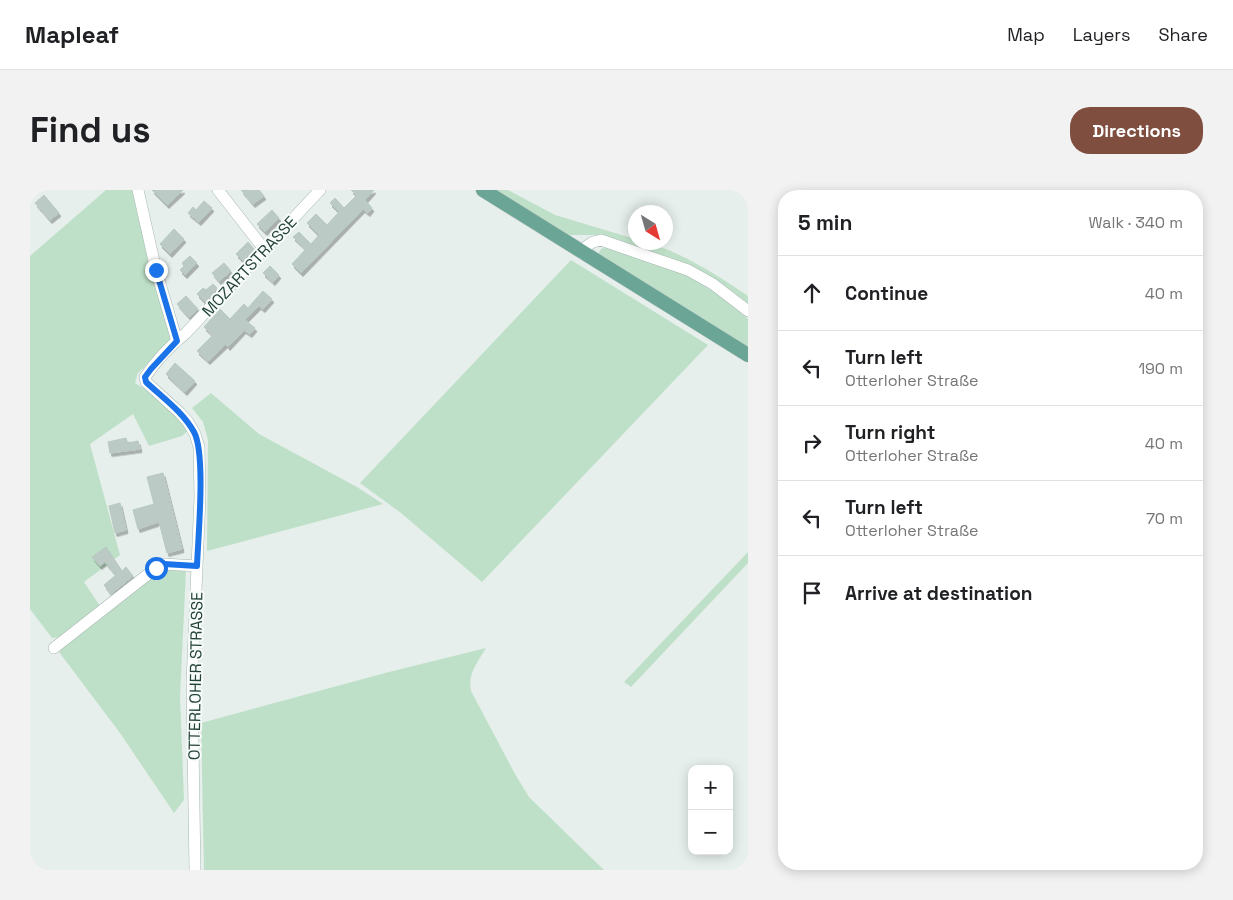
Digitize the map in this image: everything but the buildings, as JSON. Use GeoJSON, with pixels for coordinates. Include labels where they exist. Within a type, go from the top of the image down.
{"type":"FeatureCollection","features":[{"type":"Feature","properties":{"kind":"main road"},"geometry":{"type":"LineString","coordinates":[[483,190],[582,254],[748,356]]}},
{"type":"Feature","properties":{"kind":"street"},"geometry":{"type":"LineString","coordinates":[[138,190],[156,270],[177,341]]}},
{"type":"Feature","properties":{"kind":"street"},"geometry":{"type":"LineString","coordinates":[[218,190],[264,249]]}},
{"type":"Feature","properties":{"kind":"street","name":"MOZARTSTRASSE"},"geometry":{"type":"LineString","coordinates":[[177,341],[320,190]]}},
{"type":"Feature","properties":{"kind":"street"},"geometry":{"type":"LineString","coordinates":[[582,254],[587,246],[601,240],[688,270],[713,284],[748,311]]}},
{"type":"Feature","properties":{"kind":"street","name":"OTTERLOHER STRASSE"},"geometry":{"type":"LineString","coordinates":[[177,341],[145,377],[146,382],[188,422],[195,434],[199,448],[200,497],[192,683],[196,870]]}},
{"type":"Feature","properties":{"kind":"street"},"geometry":{"type":"LineString","coordinates":[[54,648],[156,568],[164,564],[197,566]]}},
{"type":"Feature","properties":{"kind":"green space"},"geometry":{"type":"Polygon","coordinates":[[[106,190],[133,190],[171,341],[138,373],[135,383],[164,404],[188,431],[182,436],[149,446],[133,414],[90,444],[120,555],[84,582],[100,606],[62,637],[52,638],[30,609],[30,256],[106,190]]]}},
{"type":"Feature","properties":{"kind":"green space"},"geometry":{"type":"Polygon","coordinates":[[[495,190],[508,190],[555,215],[628,237],[628,246],[601,235],[565,235],[495,190]]]}},
{"type":"Feature","properties":{"kind":"green space"},"geometry":{"type":"Polygon","coordinates":[[[605,247],[691,277],[725,299],[748,319],[748,349],[598,257],[600,251],[605,247]]]}},
{"type":"Feature","properties":{"kind":"green space"},"geometry":{"type":"Polygon","coordinates":[[[638,250],[668,250],[694,262],[748,296],[748,306],[716,281],[638,250]]]}},
{"type":"Feature","properties":{"kind":"green space"},"geometry":{"type":"Polygon","coordinates":[[[571,260],[708,345],[482,582],[401,513],[360,483],[571,260]]]}},
{"type":"Feature","properties":{"kind":"green space"},"geometry":{"type":"Polygon","coordinates":[[[211,393],[259,434],[357,487],[383,504],[207,551],[208,440],[203,422],[192,408],[211,393]]]}},
{"type":"Feature","properties":{"kind":"green space"},"geometry":{"type":"Polygon","coordinates":[[[748,552],[748,563],[631,687],[624,682],[748,552]]]}},
{"type":"Feature","properties":{"kind":"green space"},"geometry":{"type":"Polygon","coordinates":[[[161,569],[186,570],[180,697],[184,800],[174,813],[120,733],[59,652],[65,644],[161,569]]]}},
{"type":"Feature","properties":{"kind":"green space"},"geometry":{"type":"Polygon","coordinates":[[[486,648],[472,674],[471,691],[515,774],[529,797],[604,870],[204,870],[201,723],[486,648]]]}},
{"type":"Feature","properties":{"kind":"route"},"geometry":{"type":"LineString","coordinates":[[156,270],[177,341],[145,377],[146,382],[188,422],[195,434],[199,448],[200,497],[197,566],[164,564],[156,568]]}}]}
